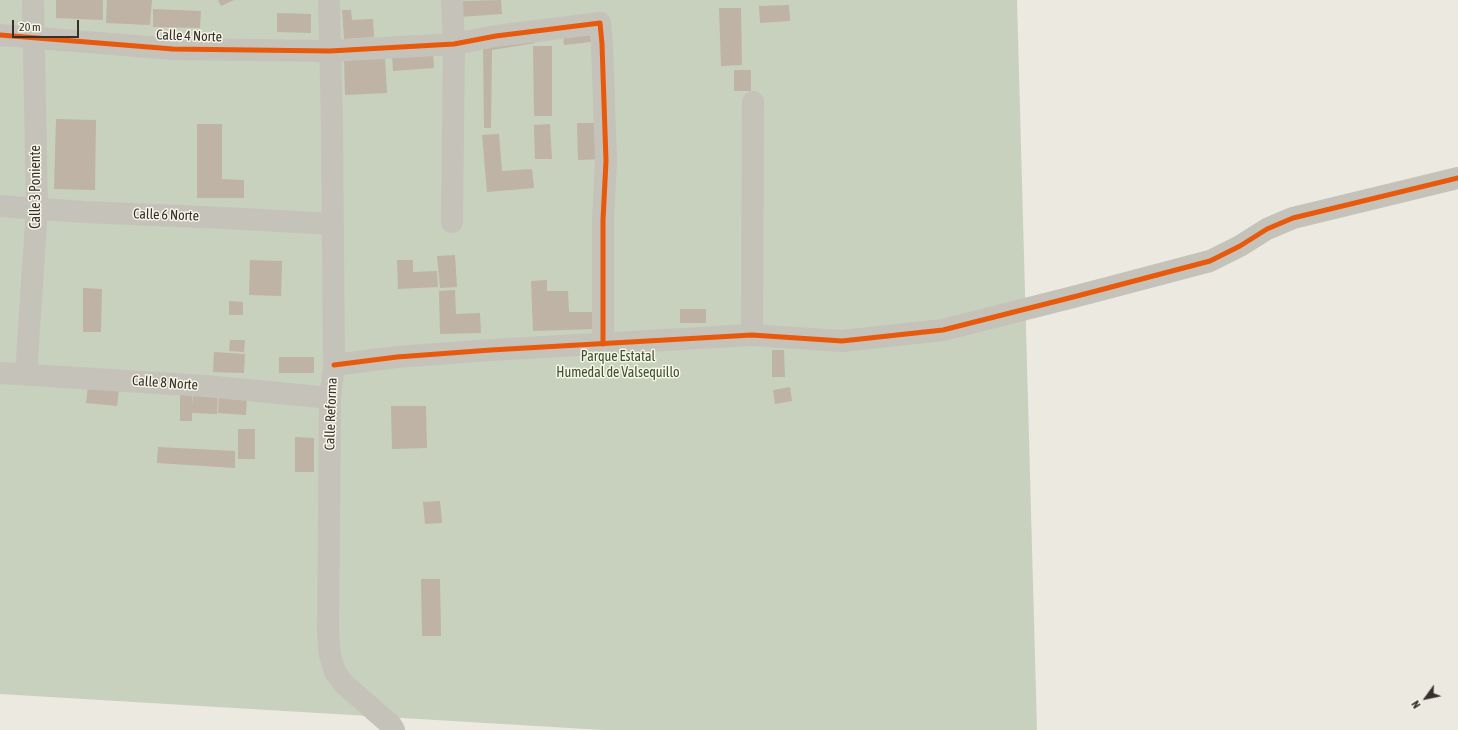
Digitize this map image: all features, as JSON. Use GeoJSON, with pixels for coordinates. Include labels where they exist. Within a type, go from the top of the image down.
{"type":"FeatureCollection","features":[{"type":"Feature","properties":{"kind":"street","name":"Calle 3 Poniente"},"geometry":{"type":"LineString","coordinates":[[26,374],[37,208],[33,0]]}},
{"type":"Feature","properties":{"kind":"street","name":"Calle Reforma"},"geometry":{"type":"LineString","coordinates":[[329,0],[334,365],[330,398],[328,634],[330,655],[335,672],[344,684],[392,724],[394,730]]}},
{"type":"Feature","properties":{"kind":"street"},"geometry":{"type":"LineString","coordinates":[[452,0],[454,44],[452,222]]}},
{"type":"Feature","properties":{"kind":"street","name":"Calle 4 Norte"},"geometry":{"type":"LineString","coordinates":[[0,35],[173,48],[330,51],[454,44],[496,36],[600,24],[606,161],[603,220],[603,344]]}},
{"type":"Feature","properties":{"kind":"street"},"geometry":{"type":"LineString","coordinates":[[752,335],[753,102]]}},
{"type":"Feature","properties":{"kind":"street"},"geometry":{"type":"LineString","coordinates":[[334,365],[397,357],[475,351],[752,335],[842,341],[943,330],[1081,296],[1210,261],[1240,246],[1267,229],[1293,218],[1458,178]]}},
{"type":"Feature","properties":{"kind":"street","name":"Calle 6 Norte"},"geometry":{"type":"LineString","coordinates":[[0,206],[84,212],[333,224]]}},
{"type":"Feature","properties":{"kind":"street","name":"Calle 8 Norte"},"geometry":{"type":"LineString","coordinates":[[0,373],[206,386],[330,398]]}},
{"type":"Feature","properties":{"kind":"green space","name":"Parque Estatal Humedal de Valsequillo"},"geometry":{"type":"Polygon","coordinates":[[[0,0],[1017,0],[1037,730],[603,730],[0,694],[0,0]]]}},
{"type":"Feature","properties":{"kind":"building"},"geometry":{"type":"Polygon","coordinates":[[[56,0],[103,0],[103,20],[56,18],[56,0]]]}},
{"type":"Feature","properties":{"kind":"building"},"geometry":{"type":"Polygon","coordinates":[[[107,0],[152,0],[150,25],[106,23],[107,0]]]}},
{"type":"Feature","properties":{"kind":"building"},"geometry":{"type":"Polygon","coordinates":[[[218,0],[234,0],[221,6],[218,0]]]}},
{"type":"Feature","properties":{"kind":"building"},"geometry":{"type":"Polygon","coordinates":[[[501,0],[502,14],[460,17],[459,1],[501,0]]]}},
{"type":"Feature","properties":{"kind":"building"},"geometry":{"type":"Polygon","coordinates":[[[789,5],[790,21],[760,23],[759,6],[789,5]]]}},
{"type":"Feature","properties":{"kind":"building"},"geometry":{"type":"Polygon","coordinates":[[[719,8],[741,8],[742,65],[721,66],[719,8]]]}},
{"type":"Feature","properties":{"kind":"building"},"geometry":{"type":"Polygon","coordinates":[[[153,9],[201,11],[200,28],[153,27],[153,9]]]}},
{"type":"Feature","properties":{"kind":"building"},"geometry":{"type":"Polygon","coordinates":[[[342,10],[351,10],[352,20],[373,19],[374,37],[344,39],[342,10]]]}},
{"type":"Feature","properties":{"kind":"building"},"geometry":{"type":"Polygon","coordinates":[[[277,13],[311,14],[311,33],[277,32],[277,13]]]}},
{"type":"Feature","properties":{"kind":"building"},"geometry":{"type":"Polygon","coordinates":[[[590,32],[591,42],[564,45],[563,35],[590,32]]]}},
{"type":"Feature","properties":{"kind":"building"},"geometry":{"type":"Polygon","coordinates":[[[535,34],[535,43],[492,50],[491,128],[484,128],[483,42],[535,34]]]}},
{"type":"Feature","properties":{"kind":"building"},"geometry":{"type":"Polygon","coordinates":[[[533,46],[552,46],[552,116],[534,116],[533,46]]]}},
{"type":"Feature","properties":{"kind":"building"},"geometry":{"type":"Polygon","coordinates":[[[433,53],[434,68],[393,71],[392,56],[433,53]]]}},
{"type":"Feature","properties":{"kind":"building"},"geometry":{"type":"Polygon","coordinates":[[[385,57],[387,93],[345,95],[344,59],[385,57]]]}},
{"type":"Feature","properties":{"kind":"building"},"geometry":{"type":"Polygon","coordinates":[[[734,70],[751,70],[751,91],[734,91],[734,70]]]}},
{"type":"Feature","properties":{"kind":"building"},"geometry":{"type":"Polygon","coordinates":[[[56,119],[96,120],[95,190],[54,189],[56,119]]]}},
{"type":"Feature","properties":{"kind":"building"},"geometry":{"type":"Polygon","coordinates":[[[577,123],[604,123],[605,159],[578,160],[577,123]]]}},
{"type":"Feature","properties":{"kind":"building"},"geometry":{"type":"Polygon","coordinates":[[[197,124],[222,124],[222,179],[244,180],[244,198],[197,198],[197,124]]]}},
{"type":"Feature","properties":{"kind":"building"},"geometry":{"type":"Polygon","coordinates":[[[550,124],[552,159],[535,159],[534,125],[550,124]]]}},
{"type":"Feature","properties":{"kind":"building"},"geometry":{"type":"Polygon","coordinates":[[[499,134],[502,171],[532,169],[534,188],[487,192],[482,135],[499,134]]]}},
{"type":"Feature","properties":{"kind":"building"},"geometry":{"type":"Polygon","coordinates":[[[455,255],[457,287],[440,288],[437,256],[455,255]]]}},
{"type":"Feature","properties":{"kind":"building"},"geometry":{"type":"Polygon","coordinates":[[[250,260],[282,261],[281,296],[249,295],[250,260]]]}},
{"type":"Feature","properties":{"kind":"building"},"geometry":{"type":"Polygon","coordinates":[[[397,260],[413,260],[413,272],[437,271],[438,287],[398,289],[397,260]]]}},
{"type":"Feature","properties":{"kind":"building"},"geometry":{"type":"Polygon","coordinates":[[[547,280],[547,291],[568,291],[569,312],[594,312],[595,329],[533,331],[531,281],[547,280]]]}},
{"type":"Feature","properties":{"kind":"building"},"geometry":{"type":"Polygon","coordinates":[[[83,288],[102,289],[101,332],[83,332],[83,288]]]}},
{"type":"Feature","properties":{"kind":"building"},"geometry":{"type":"Polygon","coordinates":[[[455,290],[456,314],[480,313],[481,333],[440,334],[439,291],[455,290]]]}},
{"type":"Feature","properties":{"kind":"building"},"geometry":{"type":"Polygon","coordinates":[[[229,301],[243,302],[243,315],[229,315],[229,301]]]}},
{"type":"Feature","properties":{"kind":"building"},"geometry":{"type":"Polygon","coordinates":[[[680,309],[706,309],[706,323],[680,323],[680,309]]]}},
{"type":"Feature","properties":{"kind":"building"},"geometry":{"type":"Polygon","coordinates":[[[230,340],[245,340],[244,352],[229,351],[230,340]]]}},
{"type":"Feature","properties":{"kind":"building"},"geometry":{"type":"Polygon","coordinates":[[[772,350],[784,350],[785,377],[772,377],[772,350]]]}},
{"type":"Feature","properties":{"kind":"building"},"geometry":{"type":"Polygon","coordinates":[[[214,352],[245,354],[244,373],[213,372],[214,352]]]}},
{"type":"Feature","properties":{"kind":"building"},"geometry":{"type":"Polygon","coordinates":[[[279,357],[314,357],[314,373],[279,373],[279,357]]]}},
{"type":"Feature","properties":{"kind":"building"},"geometry":{"type":"Polygon","coordinates":[[[88,386],[119,389],[117,406],[86,403],[88,386]]]}},
{"type":"Feature","properties":{"kind":"building"},"geometry":{"type":"Polygon","coordinates":[[[790,387],[792,401],[775,404],[773,390],[790,387]]]}},
{"type":"Feature","properties":{"kind":"building"},"geometry":{"type":"Polygon","coordinates":[[[180,391],[192,391],[192,407],[193,392],[218,393],[217,414],[192,413],[192,421],[180,421],[180,391]]]}},
{"type":"Feature","properties":{"kind":"building"},"geometry":{"type":"Polygon","coordinates":[[[219,395],[247,396],[246,415],[218,413],[219,395]]]}},
{"type":"Feature","properties":{"kind":"building"},"geometry":{"type":"Polygon","coordinates":[[[391,406],[426,406],[427,448],[392,449],[391,406]]]}},
{"type":"Feature","properties":{"kind":"building"},"geometry":{"type":"Polygon","coordinates":[[[238,429],[255,429],[255,459],[238,459],[238,429]]]}},
{"type":"Feature","properties":{"kind":"building"},"geometry":{"type":"Polygon","coordinates":[[[295,437],[314,438],[314,472],[295,472],[295,437]]]}},
{"type":"Feature","properties":{"kind":"building"},"geometry":{"type":"Polygon","coordinates":[[[158,447],[235,451],[235,468],[157,463],[158,447]]]}},
{"type":"Feature","properties":{"kind":"building"},"geometry":{"type":"Polygon","coordinates":[[[440,501],[442,523],[425,524],[423,502],[440,501]]]}},
{"type":"Feature","properties":{"kind":"building"},"geometry":{"type":"Polygon","coordinates":[[[421,579],[440,579],[441,636],[422,636],[421,579]]]}},
{"type":"Feature","properties":{"kind":"cycle path"},"geometry":{"type":"LineString","coordinates":[[0,35],[173,49],[330,51],[454,44],[496,36],[600,23],[606,161],[603,220],[603,344]]}},
{"type":"Feature","properties":{"kind":"cycle path"},"geometry":{"type":"LineString","coordinates":[[334,365],[397,357],[491,350],[752,335],[842,341],[943,330],[1210,261],[1240,246],[1267,229],[1293,218],[1458,178]]}}]}
